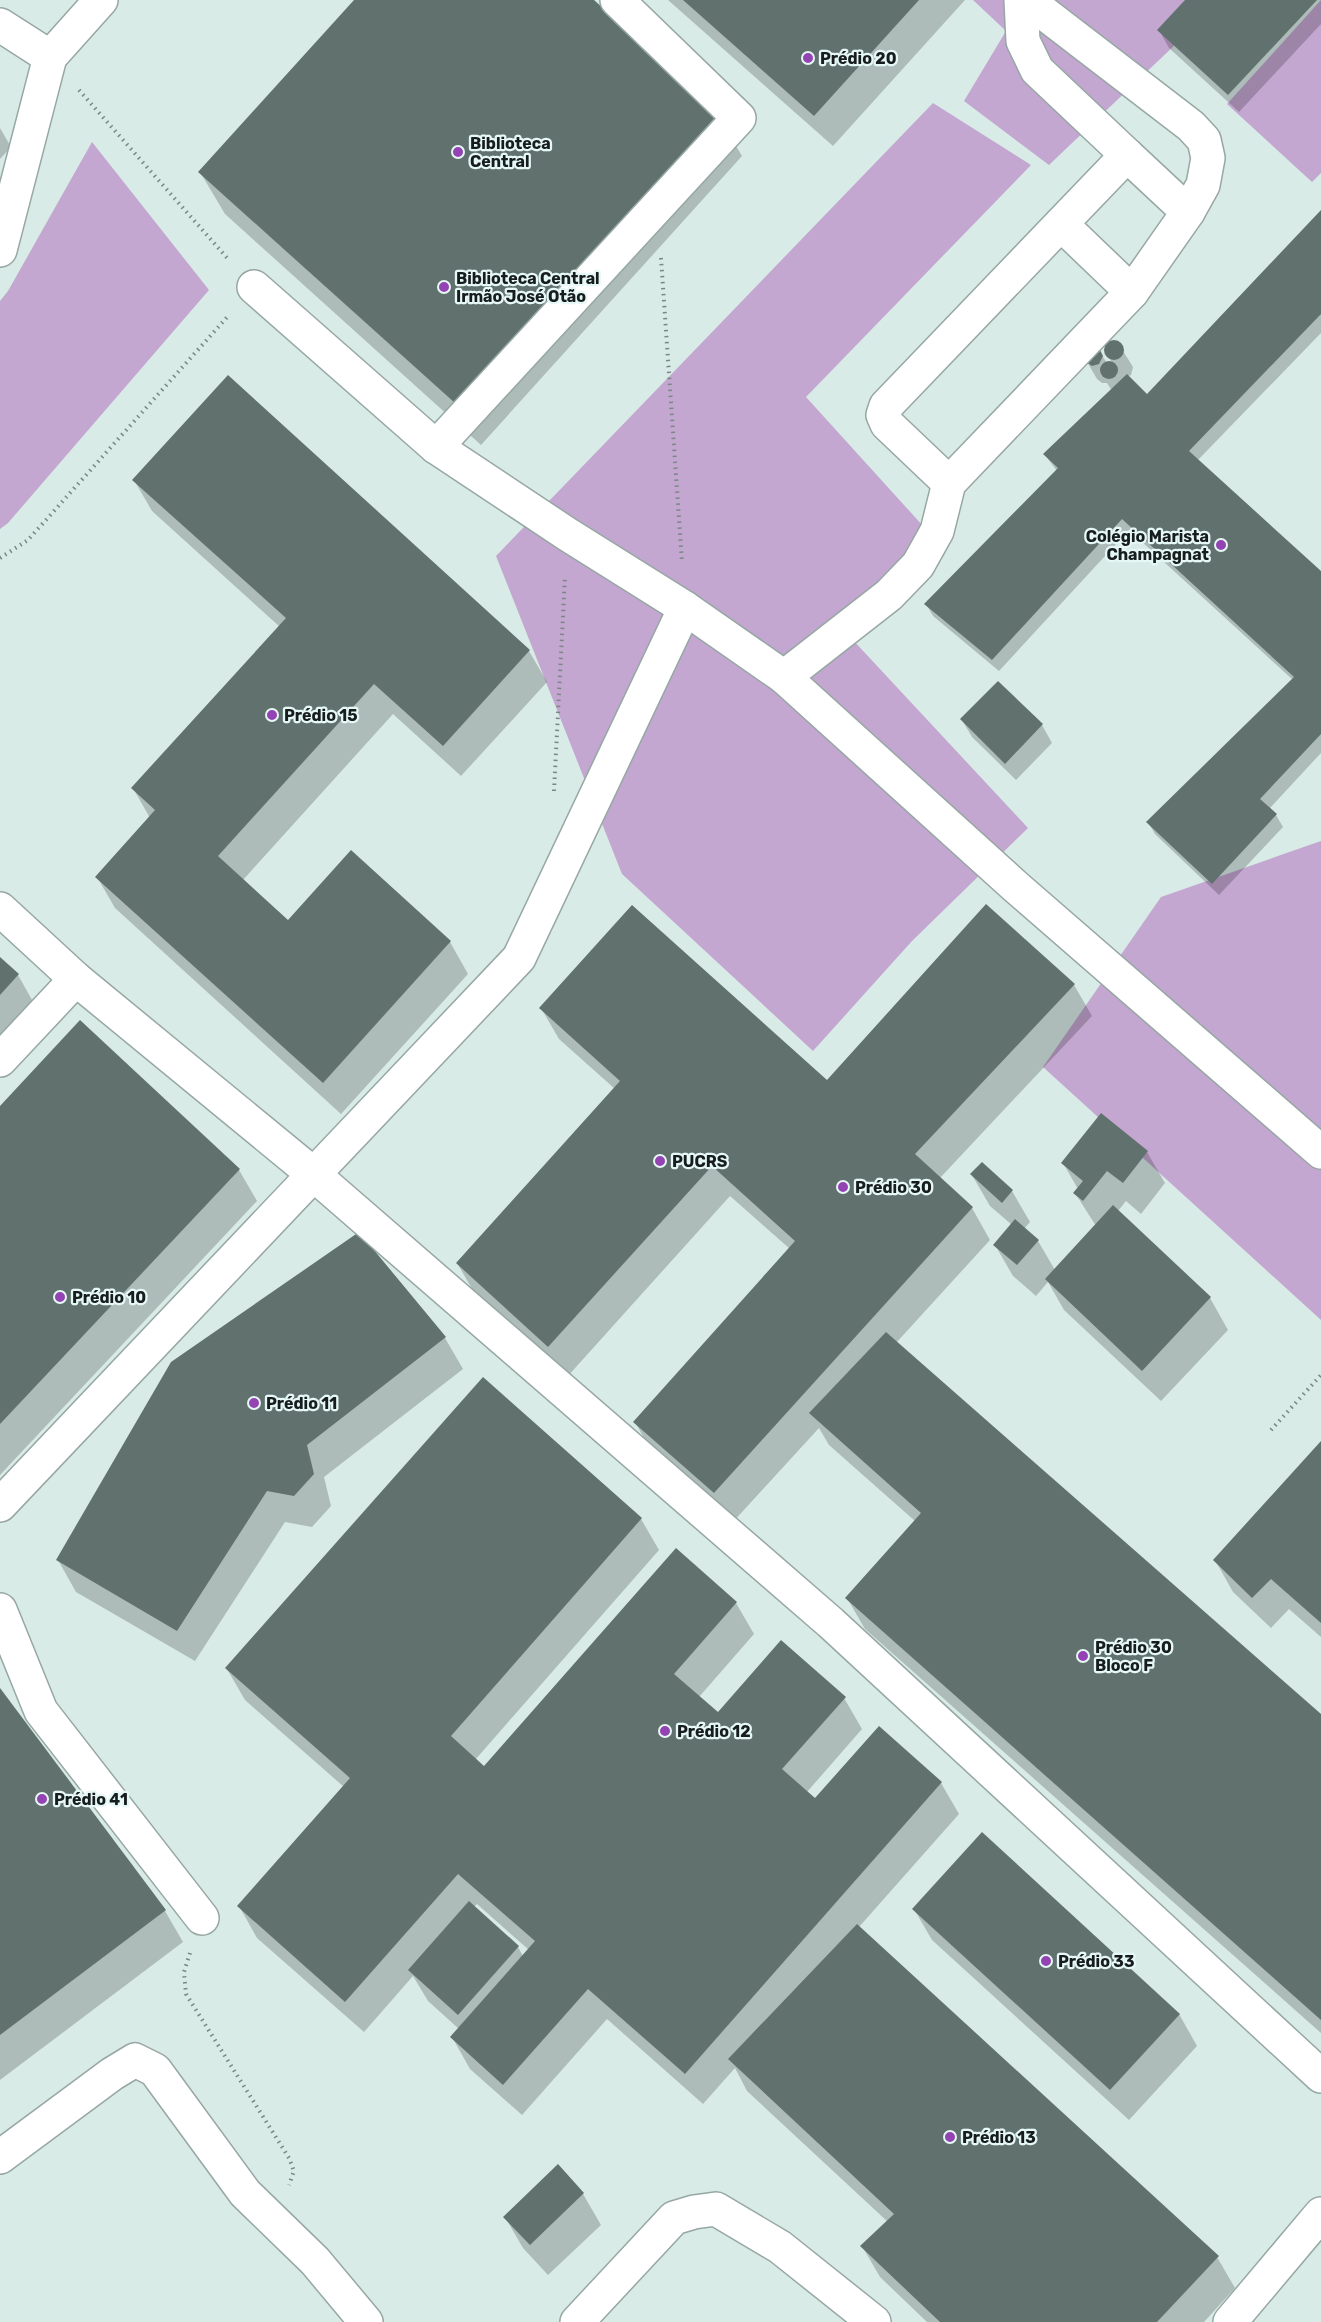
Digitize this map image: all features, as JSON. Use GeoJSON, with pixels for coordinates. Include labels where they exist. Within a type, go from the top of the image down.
{"type":"FeatureCollection","features":[{"type":"Feature","properties":{"kind":"street"},"geometry":{"type":"LineString","coordinates":[[0,250],[50,57],[101,0]]}},
{"type":"Feature","properties":{"kind":"street"},"geometry":{"type":"LineString","coordinates":[[436,447],[739,118],[617,0]]}},
{"type":"Feature","properties":{"kind":"street"},"geometry":{"type":"LineString","coordinates":[[1022,0],[1023,41],[1037,70],[1188,212]]}},
{"type":"Feature","properties":{"kind":"street"},"geometry":{"type":"LineString","coordinates":[[784,677],[888,595],[918,565],[937,531],[949,483],[1132,292],[1188,212],[1203,184],[1208,158],[1204,141],[1191,126],[1027,0]]}},
{"type":"Feature","properties":{"kind":"street"},"geometry":{"type":"LineString","coordinates":[[0,25],[50,57]]}},
{"type":"Feature","properties":{"kind":"street"},"geometry":{"type":"LineString","coordinates":[[949,483],[887,424],[883,415],[886,406],[1127,155]]}},
{"type":"Feature","properties":{"kind":"street"},"geometry":{"type":"LineString","coordinates":[[1061,224],[1132,292]]}},
{"type":"Feature","properties":{"kind":"street"},"geometry":{"type":"LineString","coordinates":[[254,287],[436,447],[567,534],[685,608],[784,677],[1016,887],[1321,1152]]}},
{"type":"Feature","properties":{"kind":"street"},"geometry":{"type":"LineString","coordinates":[[0,1505],[312,1173],[519,958],[685,608]]}},
{"type":"Feature","properties":{"kind":"street"},"geometry":{"type":"LineString","coordinates":[[0,909],[76,979],[312,1173],[831,1623],[1321,2076]]}},
{"type":"Feature","properties":{"kind":"street"},"geometry":{"type":"LineString","coordinates":[[0,1060],[76,979]]}},
{"type":"Feature","properties":{"kind":"street"},"geometry":{"type":"LineString","coordinates":[[0,1610],[41,1711],[201,1918]]}},
{"type":"Feature","properties":{"kind":"street"},"geometry":{"type":"LineString","coordinates":[[0,2157],[112,2074],[135,2060],[155,2070],[245,2193],[315,2261],[366,2322]]}},
{"type":"Feature","properties":{"kind":"street"},"geometry":{"type":"LineString","coordinates":[[577,2322],[674,2218],[716,2209],[780,2247],[874,2322]]}},
{"type":"Feature","properties":{"kind":"street"},"geometry":{"type":"LineString","coordinates":[[1230,2322],[1321,2214]]}},
{"type":"Feature","properties":{"kind":"path"},"geometry":{"type":"LineString","coordinates":[[0,558],[28,540],[254,287],[50,57]]}},
{"type":"Feature","properties":{"kind":"path"},"geometry":{"type":"LineString","coordinates":[[657,207],[685,608]]}},
{"type":"Feature","properties":{"kind":"path"},"geometry":{"type":"LineString","coordinates":[[554,798],[567,534]]}},
{"type":"Feature","properties":{"kind":"path"},"geometry":{"type":"LineString","coordinates":[[1272,1430],[1321,1376]]}},
{"type":"Feature","properties":{"kind":"path"},"geometry":{"type":"LineString","coordinates":[[201,1918],[184,1972],[186,1994],[289,2158],[294,2171],[290,2184],[281,2190],[269,2189],[259,2184],[245,2193]]}},
{"type":"Feature","properties":{"kind":"shaded area"},"geometry":{"type":"Polygon","coordinates":[[[973,0],[1222,0],[1049,165],[964,101],[1006,31],[973,0]]]}},
{"type":"Feature","properties":{"kind":"shaded area"},"geometry":{"type":"Polygon","coordinates":[[[1321,0],[1321,173],[1312,182],[1227,104],[1321,0]]]}},
{"type":"Feature","properties":{"kind":"shaded area"},"geometry":{"type":"Polygon","coordinates":[[[933,103],[1031,165],[806,397],[933,537],[852,639],[1028,828],[912,941],[813,1051],[622,874],[496,556],[933,103]]]}},
{"type":"Feature","properties":{"kind":"shaded area"},"geometry":{"type":"Polygon","coordinates":[[[92,142],[209,290],[8,523],[0,529],[0,301],[8,291],[92,142]]]}},
{"type":"Feature","properties":{"kind":"shaded area"},"geometry":{"type":"Polygon","coordinates":[[[1321,841],[1321,1320],[1043,1067],[1161,897],[1321,841]]]}},
{"type":"Feature","properties":{"kind":"building","name":"Biblioteca Central Irmão José Otão"},"geometry":{"type":"Polygon","coordinates":[[[354,0],[594,0],[719,113],[455,403],[198,172],[354,0]]]}},
{"type":"Feature","properties":{"kind":"building","name":"Prédio 20"},"geometry":{"type":"Polygon","coordinates":[[[683,0],[919,0],[814,116],[683,0]]]}},
{"type":"Feature","properties":{"kind":"building"},"geometry":{"type":"Polygon","coordinates":[[[1185,0],[1317,0],[1228,95],[1157,30],[1185,0]]]}},
{"type":"Feature","properties":{"kind":"building","name":"Colégio Marista Champagnat"},"geometry":{"type":"Polygon","coordinates":[[[1321,210],[1321,314],[1189,451],[1321,571],[1321,734],[1260,799],[1277,814],[1212,884],[1146,822],[1294,677],[1122,519],[992,660],[924,604],[1058,468],[1043,454],[1127,374],[1147,394],[1321,210]]]}},
{"type":"Feature","properties":{"kind":"building"},"geometry":{"type":"Polygon","coordinates":[[[1114,340],[1121,343],[1124,350],[1121,357],[1114,360],[1107,357],[1104,350],[1107,343],[1114,340]]]}},
{"type":"Feature","properties":{"kind":"building"},"geometry":{"type":"Polygon","coordinates":[[[1097,348],[1103,356],[1099,364],[1092,366],[1086,362],[1097,348]]]}},
{"type":"Feature","properties":{"kind":"building"},"geometry":{"type":"Polygon","coordinates":[[[1109,361],[1115,364],[1118,370],[1115,376],[1109,379],[1103,376],[1100,370],[1103,364],[1109,361]]]}},
{"type":"Feature","properties":{"kind":"building","name":"Prédio 15"},"geometry":{"type":"Polygon","coordinates":[[[228,375],[530,650],[443,746],[374,684],[218,856],[288,920],[351,850],[451,941],[323,1083],[95,877],[155,810],[131,788],[286,618],[132,480],[228,375]]]}},
{"type":"Feature","properties":{"kind":"building"},"geometry":{"type":"Polygon","coordinates":[[[998,681],[1043,724],[1005,764],[960,719],[998,681]]]}},
{"type":"Feature","properties":{"kind":"building","name":"Prédio 30"},"geometry":{"type":"Polygon","coordinates":[[[986,904],[1075,984],[915,1154],[973,1207],[714,1493],[633,1422],[795,1241],[712,1166],[548,1347],[456,1263],[620,1081],[539,1008],[632,905],[827,1080],[986,904]]]}},
{"type":"Feature","properties":{"kind":"building"},"geometry":{"type":"Polygon","coordinates":[[[0,957],[19,974],[0,995],[0,957]]]}},
{"type":"Feature","properties":{"kind":"building","name":"Prédio 10"},"geometry":{"type":"Polygon","coordinates":[[[80,1020],[240,1169],[0,1424],[0,1106],[80,1020]]]}},
{"type":"Feature","properties":{"kind":"building"},"geometry":{"type":"Polygon","coordinates":[[[1101,1113],[1148,1151],[1123,1183],[1107,1171],[1083,1201],[1073,1193],[1083,1181],[1061,1163],[1101,1113]]]}},
{"type":"Feature","properties":{"kind":"building"},"geometry":{"type":"Polygon","coordinates":[[[982,1162],[1013,1190],[1002,1203],[970,1174],[982,1162]]]}},
{"type":"Feature","properties":{"kind":"building"},"geometry":{"type":"Polygon","coordinates":[[[1113,1205],[1211,1297],[1142,1371],[1045,1279],[1113,1205]]]}},
{"type":"Feature","properties":{"kind":"building"},"geometry":{"type":"Polygon","coordinates":[[[1015,1219],[1039,1240],[1017,1265],[993,1245],[1015,1219]]]}},
{"type":"Feature","properties":{"kind":"building","name":"Prédio 11"},"geometry":{"type":"Polygon","coordinates":[[[359,1232],[446,1337],[307,1445],[314,1474],[294,1496],[267,1491],[177,1631],[56,1560],[171,1362],[359,1232]]]}},
{"type":"Feature","properties":{"kind":"building","name":"Prédio 30 Bloco F"},"geometry":{"type":"Polygon","coordinates":[[[886,1332],[1321,1714],[1321,2020],[845,1598],[921,1513],[809,1413],[886,1332]]]}},
{"type":"Feature","properties":{"kind":"building","name":"Prédio 12"},"geometry":{"type":"Polygon","coordinates":[[[483,1377],[642,1518],[451,1736],[484,1766],[676,1548],[737,1602],[674,1674],[718,1712],[781,1640],[846,1697],[782,1769],[815,1798],[879,1726],[942,1782],[685,2074],[588,1989],[503,2085],[450,2037],[535,1941],[458,1874],[345,2002],[237,1906],[350,1778],[225,1668],[483,1377]]]}},
{"type":"Feature","properties":{"kind":"building"},"geometry":{"type":"Polygon","coordinates":[[[1321,1441],[1321,1623],[1271,1579],[1252,1598],[1213,1560],[1321,1441]]]}},
{"type":"Feature","properties":{"kind":"building","name":"Prédio 41"},"geometry":{"type":"Polygon","coordinates":[[[0,1688],[166,1910],[0,2035],[0,1688]]]}},
{"type":"Feature","properties":{"kind":"building","name":"Prédio 33"},"geometry":{"type":"Polygon","coordinates":[[[982,1832],[1180,2014],[1110,2090],[912,1909],[982,1832]]]}},
{"type":"Feature","properties":{"kind":"building"},"geometry":{"type":"Polygon","coordinates":[[[469,1901],[519,1946],[458,2015],[408,1970],[469,1901]]]}},
{"type":"Feature","properties":{"kind":"building","name":"Prédio 13"},"geometry":{"type":"Polygon","coordinates":[[[857,1924],[1219,2256],[1157,2322],[940,2322],[860,2246],[894,2214],[728,2059],[857,1924]]]}},
{"type":"Feature","properties":{"kind":"building"},"geometry":{"type":"Polygon","coordinates":[[[558,2164],[584,2193],[530,2245],[503,2217],[558,2164]]]}},
{"type":"Feature","properties":{"kind":"place","name":"Prédio 20"},"geometry":{"type":"Point","coordinates":[808,58]}},
{"type":"Feature","properties":{"kind":"place","name":"Biblioteca Central"},"geometry":{"type":"Point","coordinates":[458,152]}},
{"type":"Feature","properties":{"kind":"place","name":"Biblioteca Central Irmão José Otão"},"geometry":{"type":"Point","coordinates":[444,287]}},
{"type":"Feature","properties":{"kind":"place","name":"Colégio Marista Champagnat"},"geometry":{"type":"Point","coordinates":[1221,545]}},
{"type":"Feature","properties":{"kind":"place","name":"Prédio 15"},"geometry":{"type":"Point","coordinates":[272,715]}},
{"type":"Feature","properties":{"kind":"place","name":"PUCRS"},"geometry":{"type":"Point","coordinates":[660,1161]}},
{"type":"Feature","properties":{"kind":"place","name":"Prédio 30"},"geometry":{"type":"Point","coordinates":[843,1187]}},
{"type":"Feature","properties":{"kind":"place","name":"Prédio 10"},"geometry":{"type":"Point","coordinates":[60,1297]}},
{"type":"Feature","properties":{"kind":"place","name":"Prédio 11"},"geometry":{"type":"Point","coordinates":[254,1403]}},
{"type":"Feature","properties":{"kind":"place","name":"Prédio 30 Bloco F"},"geometry":{"type":"Point","coordinates":[1083,1656]}},
{"type":"Feature","properties":{"kind":"place","name":"Prédio 12"},"geometry":{"type":"Point","coordinates":[665,1731]}},
{"type":"Feature","properties":{"kind":"place","name":"Prédio 41"},"geometry":{"type":"Point","coordinates":[42,1799]}},
{"type":"Feature","properties":{"kind":"place","name":"Prédio 33"},"geometry":{"type":"Point","coordinates":[1046,1961]}},
{"type":"Feature","properties":{"kind":"place","name":"Prédio 13"},"geometry":{"type":"Point","coordinates":[950,2137]}}]}
